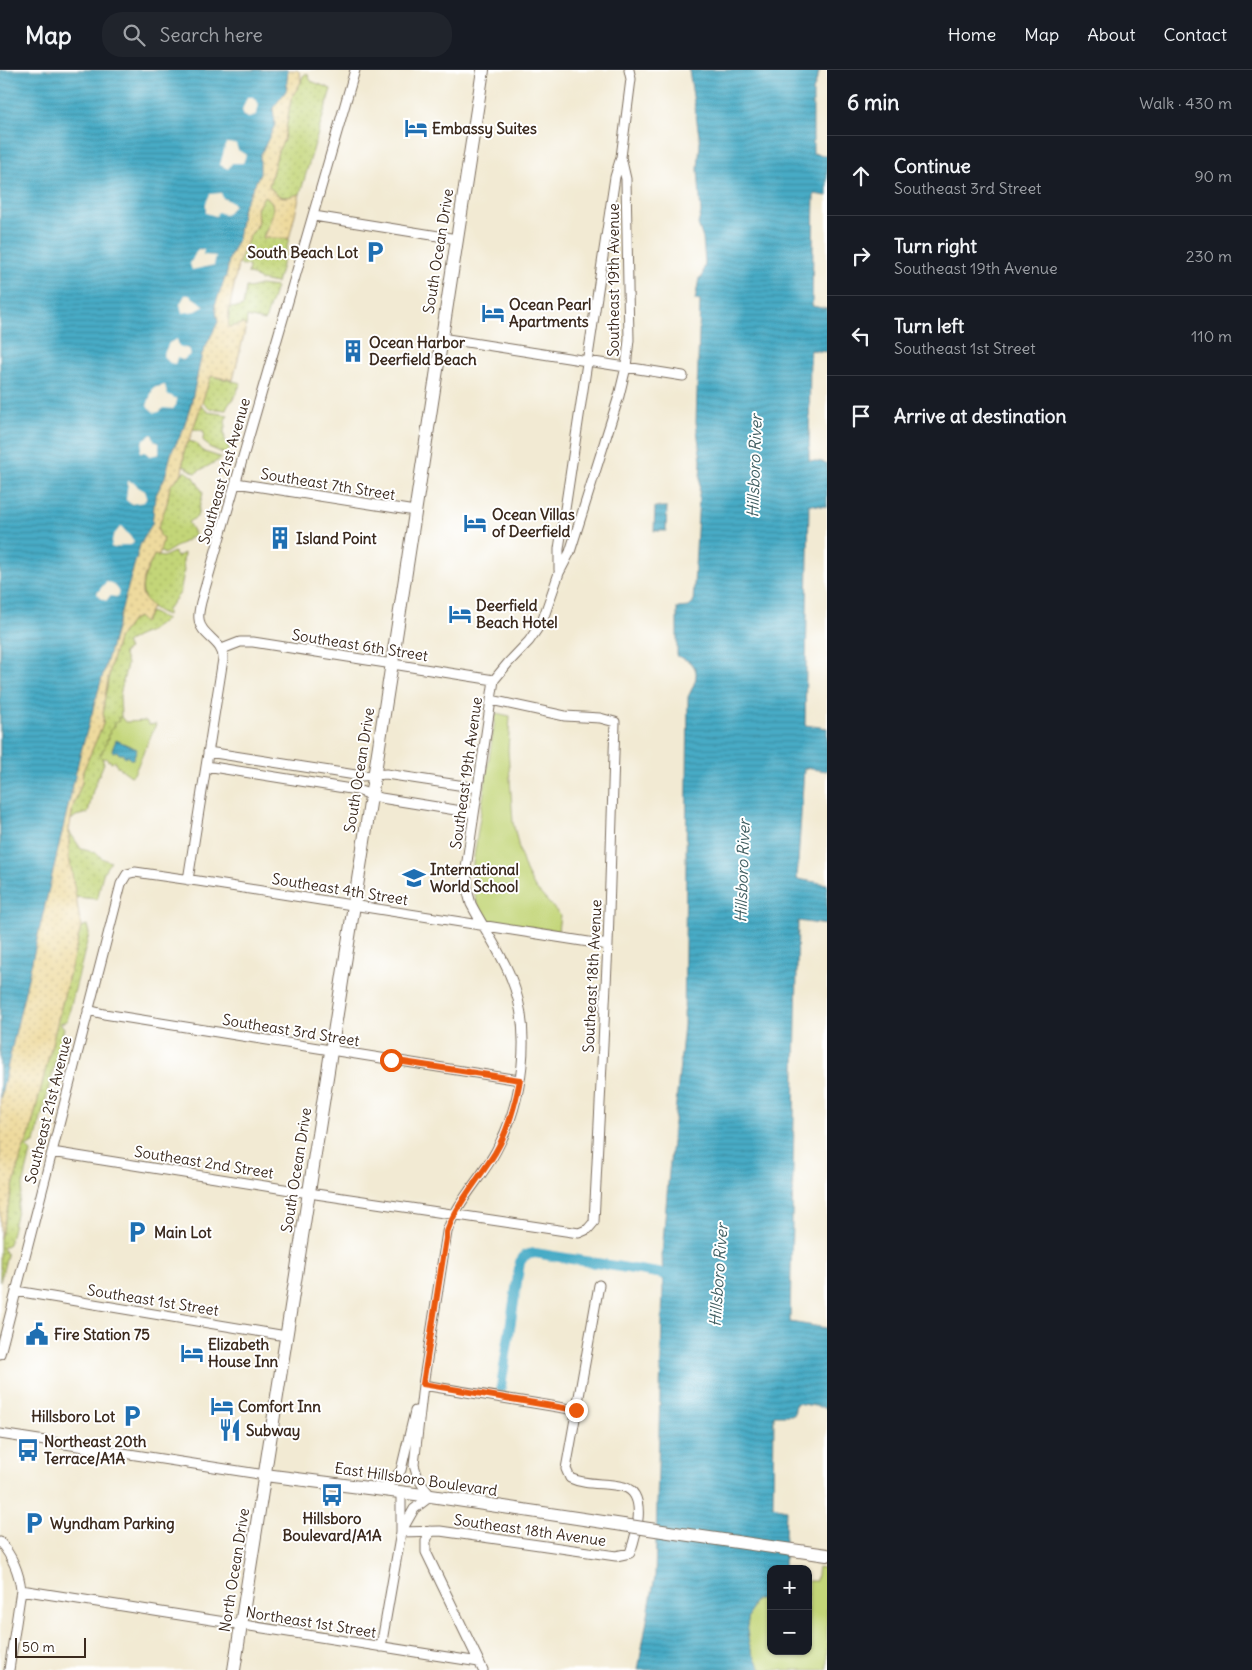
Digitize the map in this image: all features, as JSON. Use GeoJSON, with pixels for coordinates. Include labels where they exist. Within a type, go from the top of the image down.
{"type":"FeatureCollection","features":[{"type":"Feature","properties":{"kind":"main road","name":"South Ocean Drive"},"geometry":{"type":"LineString","coordinates":[[266,1474],[483,70]]}},
{"type":"Feature","properties":{"kind":"main road","name":"East Hillsboro Boulevard"},"geometry":{"type":"LineString","coordinates":[[266,1474],[431,1496],[824,1554]]}},
{"type":"Feature","properties":{"kind":"main road","name":"North Ocean Drive"},"geometry":{"type":"LineString","coordinates":[[234,1670],[266,1474]]}},
{"type":"Feature","properties":{"kind":"street","name":"Southeast 21st Avenue"},"geometry":{"type":"LineString","coordinates":[[222,649],[201,626],[198,618],[201,602],[355,70]]}},
{"type":"Feature","properties":{"kind":"street","name":"Southeast 19th Avenue"},"geometry":{"type":"LineString","coordinates":[[559,573],[559,549],[615,177],[621,157],[631,79],[630,71]]}},
{"type":"Feature","properties":{"kind":"street","name":"Southeast 19th Avenue"},"geometry":{"type":"LineString","coordinates":[[431,1496],[420,1484],[414,1465],[423,1384],[445,1241],[454,1215],[496,1152],[508,1125],[516,1102],[523,1059],[520,1008],[512,978],[471,904],[466,868],[494,680],[529,641],[542,622],[559,573],[570,552],[619,396],[626,367],[629,340],[626,179],[621,157]]}},
{"type":"Feature","properties":{"kind":"street"},"geometry":{"type":"LineString","coordinates":[[314,216],[457,239]]}},
{"type":"Feature","properties":{"kind":"street"},"geometry":{"type":"LineString","coordinates":[[441,338],[683,376]]}},
{"type":"Feature","properties":{"kind":"street","name":"Southeast 7th Street"},"geometry":{"type":"LineString","coordinates":[[236,483],[415,511]]}},
{"type":"Feature","properties":{"kind":"street","name":"Southeast 6th Street"},"geometry":{"type":"LineString","coordinates":[[222,649],[240,642],[253,642],[494,680]]}},
{"type":"Feature","properties":{"kind":"street"},"geometry":{"type":"LineString","coordinates":[[188,880],[223,659],[222,649]]}},
{"type":"Feature","properties":{"kind":"street","name":"Southeast 18th Avenue"},"geometry":{"type":"LineString","coordinates":[[491,700],[565,716],[600,718],[615,722],[608,946],[594,1222],[588,1229]]}},
{"type":"Feature","properties":{"kind":"street"},"geometry":{"type":"LineString","coordinates":[[208,752],[362,776],[386,774],[478,788]]}},
{"type":"Feature","properties":{"kind":"street"},"geometry":{"type":"LineString","coordinates":[[206,766],[357,790],[380,798],[474,813]]}},
{"type":"Feature","properties":{"kind":"street","name":"Southeast 4th Street"},"geometry":{"type":"LineString","coordinates":[[127,874],[135,872],[608,946]]}},
{"type":"Feature","properties":{"kind":"street","name":"Southeast 21st Avenue"},"geometry":{"type":"LineString","coordinates":[[0,1354],[121,884],[127,874]]}},
{"type":"Feature","properties":{"kind":"street","name":"Southeast 3rd Street"},"geometry":{"type":"LineString","coordinates":[[88,1010],[331,1051],[520,1080]]}},
{"type":"Feature","properties":{"kind":"street","name":"Southeast 2nd Street"},"geometry":{"type":"LineString","coordinates":[[52,1152],[579,1233],[588,1229]]}},
{"type":"Feature","properties":{"kind":"street","name":"Southeast 18th Avenue"},"geometry":{"type":"LineString","coordinates":[[401,1532],[440,1531],[616,1556],[630,1553],[639,1507],[636,1497],[630,1490],[622,1487],[580,1483],[570,1478],[566,1470],[599,1285]]}},
{"type":"Feature","properties":{"kind":"street","name":"Southeast 1st Street"},"geometry":{"type":"LineString","coordinates":[[16,1291],[286,1336]]}},
{"type":"Feature","properties":{"kind":"street"},"geometry":{"type":"LineString","coordinates":[[423,1384],[576,1410]]}},
{"type":"Feature","properties":{"kind":"street","name":"Southeast 19th Avenue"},"geometry":{"type":"LineString","coordinates":[[382,1490],[401,1470],[423,1384]]}},
{"type":"Feature","properties":{"kind":"street","name":"East Hillsboro Boulevard"},"geometry":{"type":"LineString","coordinates":[[0,1434],[266,1474]]}},
{"type":"Feature","properties":{"kind":"street"},"geometry":{"type":"LineString","coordinates":[[381,1647],[401,1532],[401,1492]]}},
{"type":"Feature","properties":{"kind":"street"},"geometry":{"type":"LineString","coordinates":[[401,1532],[414,1509],[431,1496]]}},
{"type":"Feature","properties":{"kind":"street"},"geometry":{"type":"LineString","coordinates":[[430,1531],[426,1542],[426,1552],[481,1666]]}},
{"type":"Feature","properties":{"kind":"street"},"geometry":{"type":"LineString","coordinates":[[0,1542],[8,1551],[15,1565],[20,1578],[21,1590],[9,1670]]}},
{"type":"Feature","properties":{"kind":"street","name":"Northeast 1st Street"},"geometry":{"type":"LineString","coordinates":[[21,1590],[381,1647],[481,1666]]}},
{"type":"Feature","properties":{"kind":"green space"},"geometry":{"type":"Polygon","coordinates":[[[307,73],[311,81],[331,89],[300,194],[283,197],[269,186],[278,151],[284,140],[291,99],[303,76],[307,73]]]}},
{"type":"Feature","properties":{"kind":"green space"},"geometry":{"type":"Polygon","coordinates":[[[264,196],[269,199],[273,209],[263,237],[289,239],[277,283],[260,280],[248,274],[249,266],[238,264],[250,235],[256,228],[258,221],[257,209],[264,196]]]}},
{"type":"Feature","properties":{"kind":"green space"},"geometry":{"type":"Polygon","coordinates":[[[260,285],[276,287],[265,321],[247,317],[246,326],[243,324],[229,327],[230,307],[237,308],[243,306],[246,287],[250,288],[260,285]]]}},
{"type":"Feature","properties":{"kind":"green space"},"geometry":{"type":"Polygon","coordinates":[[[211,376],[241,383],[226,410],[208,408],[202,402],[211,376]]]}},
{"type":"Feature","properties":{"kind":"green space"},"geometry":{"type":"Polygon","coordinates":[[[201,406],[208,412],[228,415],[225,420],[226,426],[224,430],[225,441],[230,445],[228,452],[225,454],[209,447],[203,440],[204,431],[193,429],[201,406]]]}},
{"type":"Feature","properties":{"kind":"green space"},"geometry":{"type":"Polygon","coordinates":[[[189,441],[196,443],[204,452],[221,459],[195,473],[183,465],[185,446],[189,441]]]}},
{"type":"Feature","properties":{"kind":"green space"},"geometry":{"type":"Polygon","coordinates":[[[185,471],[194,477],[203,493],[197,517],[188,522],[195,535],[164,554],[160,551],[163,538],[160,536],[158,528],[167,503],[170,486],[185,471]]]}},
{"type":"Feature","properties":{"kind":"green space"},"geometry":{"type":"Polygon","coordinates":[[[174,552],[177,557],[184,553],[184,572],[180,593],[167,610],[167,615],[157,611],[149,604],[143,592],[143,586],[154,555],[163,557],[174,552]]]}},
{"type":"Feature","properties":{"kind":"green space"},"geometry":{"type":"Polygon","coordinates":[[[150,612],[167,619],[150,631],[126,643],[129,649],[123,653],[127,664],[120,695],[121,717],[118,718],[119,721],[112,729],[103,752],[100,754],[104,763],[93,790],[88,813],[76,816],[71,820],[73,807],[82,782],[83,771],[103,724],[104,702],[118,639],[131,621],[138,617],[144,623],[150,612]]]}},
{"type":"Feature","properties":{"kind":"green space"},"geometry":{"type":"Polygon","coordinates":[[[496,713],[510,716],[508,750],[513,822],[520,853],[526,871],[535,888],[560,915],[558,931],[491,921],[480,911],[477,903],[473,863],[496,713]]]}},
{"type":"Feature","properties":{"kind":"green space"},"geometry":{"type":"Polygon","coordinates":[[[121,717],[125,722],[146,721],[149,725],[156,724],[134,774],[131,776],[117,766],[115,761],[111,763],[106,758],[102,759],[100,754],[105,748],[106,740],[109,739],[107,735],[110,734],[109,731],[115,726],[114,723],[119,721],[118,718],[121,717]]]}},
{"type":"Feature","properties":{"kind":"green space"},"geometry":{"type":"Polygon","coordinates":[[[69,831],[81,849],[97,853],[101,858],[111,862],[103,874],[96,899],[75,897],[69,856],[69,831]]]}},
{"type":"Feature","properties":{"kind":"green space"},"geometry":{"type":"Polygon","coordinates":[[[87,925],[89,934],[67,1021],[60,1023],[64,1028],[35,1142],[26,1147],[31,1152],[9,1244],[2,1248],[7,1255],[0,1282],[0,1238],[22,1152],[29,1136],[81,927],[87,925]]]}},
{"type":"Feature","properties":{"kind":"green space"},"geometry":{"type":"Polygon","coordinates":[[[818,1567],[827,1569],[827,1670],[763,1670],[753,1654],[748,1636],[748,1618],[755,1600],[767,1596],[767,1655],[812,1655],[812,1581],[816,1581],[818,1567]]]}},
{"type":"Feature","properties":{"kind":"sand"},"geometry":{"type":"Polygon","coordinates":[[[199,70],[297,70],[300,73],[301,82],[291,99],[284,140],[278,151],[269,186],[279,196],[300,194],[289,239],[263,238],[272,215],[272,204],[264,196],[257,209],[258,221],[256,228],[250,235],[238,264],[228,317],[229,327],[243,324],[246,326],[233,380],[211,376],[189,441],[185,446],[182,473],[170,486],[167,503],[158,528],[160,536],[163,538],[159,556],[154,555],[143,582],[142,593],[152,607],[144,623],[138,617],[131,621],[118,639],[104,702],[103,724],[83,771],[82,782],[73,807],[69,831],[69,856],[81,927],[29,1136],[22,1152],[0,1238],[0,519],[199,70]]]}},
{"type":"Feature","properties":{"kind":"water"},"geometry":{"type":"Polygon","coordinates":[[[0,70],[288,70],[286,91],[273,108],[275,125],[260,156],[260,174],[243,207],[238,239],[229,259],[227,273],[215,305],[218,322],[202,354],[191,404],[182,433],[172,451],[165,477],[155,497],[152,524],[140,545],[80,755],[0,1099],[0,70]]]}},
{"type":"Feature","properties":{"kind":"water","name":"Hillsboro River"},"geometry":{"type":"Polygon","coordinates":[[[689,70],[820,70],[813,91],[813,153],[827,156],[827,196],[814,194],[812,306],[827,309],[827,352],[810,350],[809,460],[827,463],[827,507],[809,504],[805,725],[827,728],[827,771],[804,768],[797,879],[827,884],[827,925],[798,921],[790,1322],[827,1328],[827,1408],[796,1403],[794,1415],[774,1415],[773,1506],[786,1509],[784,1565],[767,1565],[767,1596],[755,1600],[748,1618],[747,1627],[753,1654],[763,1670],[638,1670],[655,1576],[663,1285],[662,1253],[684,1025],[688,697],[696,678],[696,672],[691,663],[677,656],[677,608],[689,607],[693,603],[701,460],[696,422],[700,301],[695,300],[699,278],[702,278],[705,262],[703,239],[698,224],[701,213],[698,169],[700,142],[689,70]]]}},
{"type":"Feature","properties":{"kind":"water"},"geometry":{"type":"Polygon","coordinates":[[[655,507],[667,507],[666,531],[654,531],[655,507]]]}},
{"type":"Feature","properties":{"kind":"water"},"geometry":{"type":"Polygon","coordinates":[[[116,740],[137,749],[133,759],[119,754],[117,751],[113,752],[116,740]]]}},
{"type":"Feature","properties":{"kind":"pier"},"geometry":{"type":"Polygon","coordinates":[[[247,97],[253,97],[259,104],[257,113],[253,117],[248,118],[242,110],[247,97]]]}},
{"type":"Feature","properties":{"kind":"pier"},"geometry":{"type":"Polygon","coordinates":[[[226,143],[236,144],[238,150],[246,155],[243,163],[232,163],[228,169],[220,165],[226,143]]]}},
{"type":"Feature","properties":{"kind":"pier"},"geometry":{"type":"Polygon","coordinates":[[[221,193],[223,198],[234,205],[226,215],[218,212],[216,216],[206,213],[206,203],[210,194],[221,193]]]}},
{"type":"Feature","properties":{"kind":"pier"},"geometry":{"type":"Polygon","coordinates":[[[197,250],[204,250],[203,255],[216,256],[214,265],[192,270],[190,264],[197,250]]]}},
{"type":"Feature","properties":{"kind":"pier"},"geometry":{"type":"Polygon","coordinates":[[[185,295],[189,295],[205,306],[196,311],[182,313],[180,304],[185,295]]]}},
{"type":"Feature","properties":{"kind":"pier"},"geometry":{"type":"Polygon","coordinates":[[[177,339],[179,346],[188,349],[191,354],[183,360],[177,358],[175,364],[170,363],[163,356],[169,343],[177,339]]]}},
{"type":"Feature","properties":{"kind":"pier"},"geometry":{"type":"Polygon","coordinates":[[[165,385],[167,394],[177,399],[176,405],[173,409],[164,408],[155,413],[147,406],[153,388],[165,385]]]}},
{"type":"Feature","properties":{"kind":"pier"},"geometry":{"type":"Polygon","coordinates":[[[152,434],[154,441],[159,443],[159,454],[150,456],[145,452],[140,452],[143,440],[152,434]]]}},
{"type":"Feature","properties":{"kind":"pier"},"geometry":{"type":"Polygon","coordinates":[[[128,481],[135,483],[145,491],[147,497],[144,502],[131,504],[126,500],[128,481]]]}},
{"type":"Feature","properties":{"kind":"pier"},"geometry":{"type":"Polygon","coordinates":[[[121,526],[134,541],[131,545],[111,547],[113,536],[121,526]]]}},
{"type":"Feature","properties":{"kind":"pier"},"geometry":{"type":"Polygon","coordinates":[[[106,582],[112,583],[119,592],[117,597],[110,596],[106,601],[100,598],[97,593],[106,582]]]}},
{"type":"Feature","properties":{"kind":"waterway"},"geometry":{"type":"LineString","coordinates":[[501,1387],[520,1262],[525,1255],[535,1253],[676,1276]]}},
{"type":"Feature","properties":{"kind":"place","name":"Embassy Suites"},"geometry":{"type":"Point","coordinates":[416,128]}},
{"type":"Feature","properties":{"kind":"place","name":"South Beach Lot"},"geometry":{"type":"Point","coordinates":[375,252]}},
{"type":"Feature","properties":{"kind":"place","name":"Ocean Pearl Apartments"},"geometry":{"type":"Point","coordinates":[493,313]}},
{"type":"Feature","properties":{"kind":"place","name":"Ocean Harbor Deerfield Beach"},"geometry":{"type":"Point","coordinates":[353,351]}},
{"type":"Feature","properties":{"kind":"place","name":"Ocean Villas of Deerfield"},"geometry":{"type":"Point","coordinates":[475,523]}},
{"type":"Feature","properties":{"kind":"place","name":"Island Point"},"geometry":{"type":"Point","coordinates":[280,538]}},
{"type":"Feature","properties":{"kind":"place","name":"Deerfield Beach Hotel"},"geometry":{"type":"Point","coordinates":[460,614]}},
{"type":"Feature","properties":{"kind":"place","name":"International World School"},"geometry":{"type":"Point","coordinates":[414,878]}},
{"type":"Feature","properties":{"kind":"place","name":"Main Lot"},"geometry":{"type":"Point","coordinates":[137,1232]}},
{"type":"Feature","properties":{"kind":"place","name":"Fire Station 75"},"geometry":{"type":"Point","coordinates":[37,1334]}},
{"type":"Feature","properties":{"kind":"place","name":"Elizabeth House Inn"},"geometry":{"type":"Point","coordinates":[192,1353]}},
{"type":"Feature","properties":{"kind":"place","name":"Comfort Inn"},"geometry":{"type":"Point","coordinates":[222,1406]}},
{"type":"Feature","properties":{"kind":"place","name":"Hillsboro Lot"},"geometry":{"type":"Point","coordinates":[132,1416]}},
{"type":"Feature","properties":{"kind":"place","name":"Subway"},"geometry":{"type":"Point","coordinates":[230,1430]}},
{"type":"Feature","properties":{"kind":"place","name":"Northeast 20th Terrace/A1A"},"geometry":{"type":"Point","coordinates":[28,1450]}},
{"type":"Feature","properties":{"kind":"place","name":"Hillsboro Boulevard/A1A"},"geometry":{"type":"Point","coordinates":[332,1495]}},
{"type":"Feature","properties":{"kind":"place","name":"Wyndham Parking"},"geometry":{"type":"Point","coordinates":[34,1523]}},
{"type":"Feature","properties":{"kind":"route"},"geometry":{"type":"LineString","coordinates":[[391,1060],[520,1080],[516,1102],[496,1152],[454,1215],[447,1232],[423,1384],[576,1410]]}}]}
